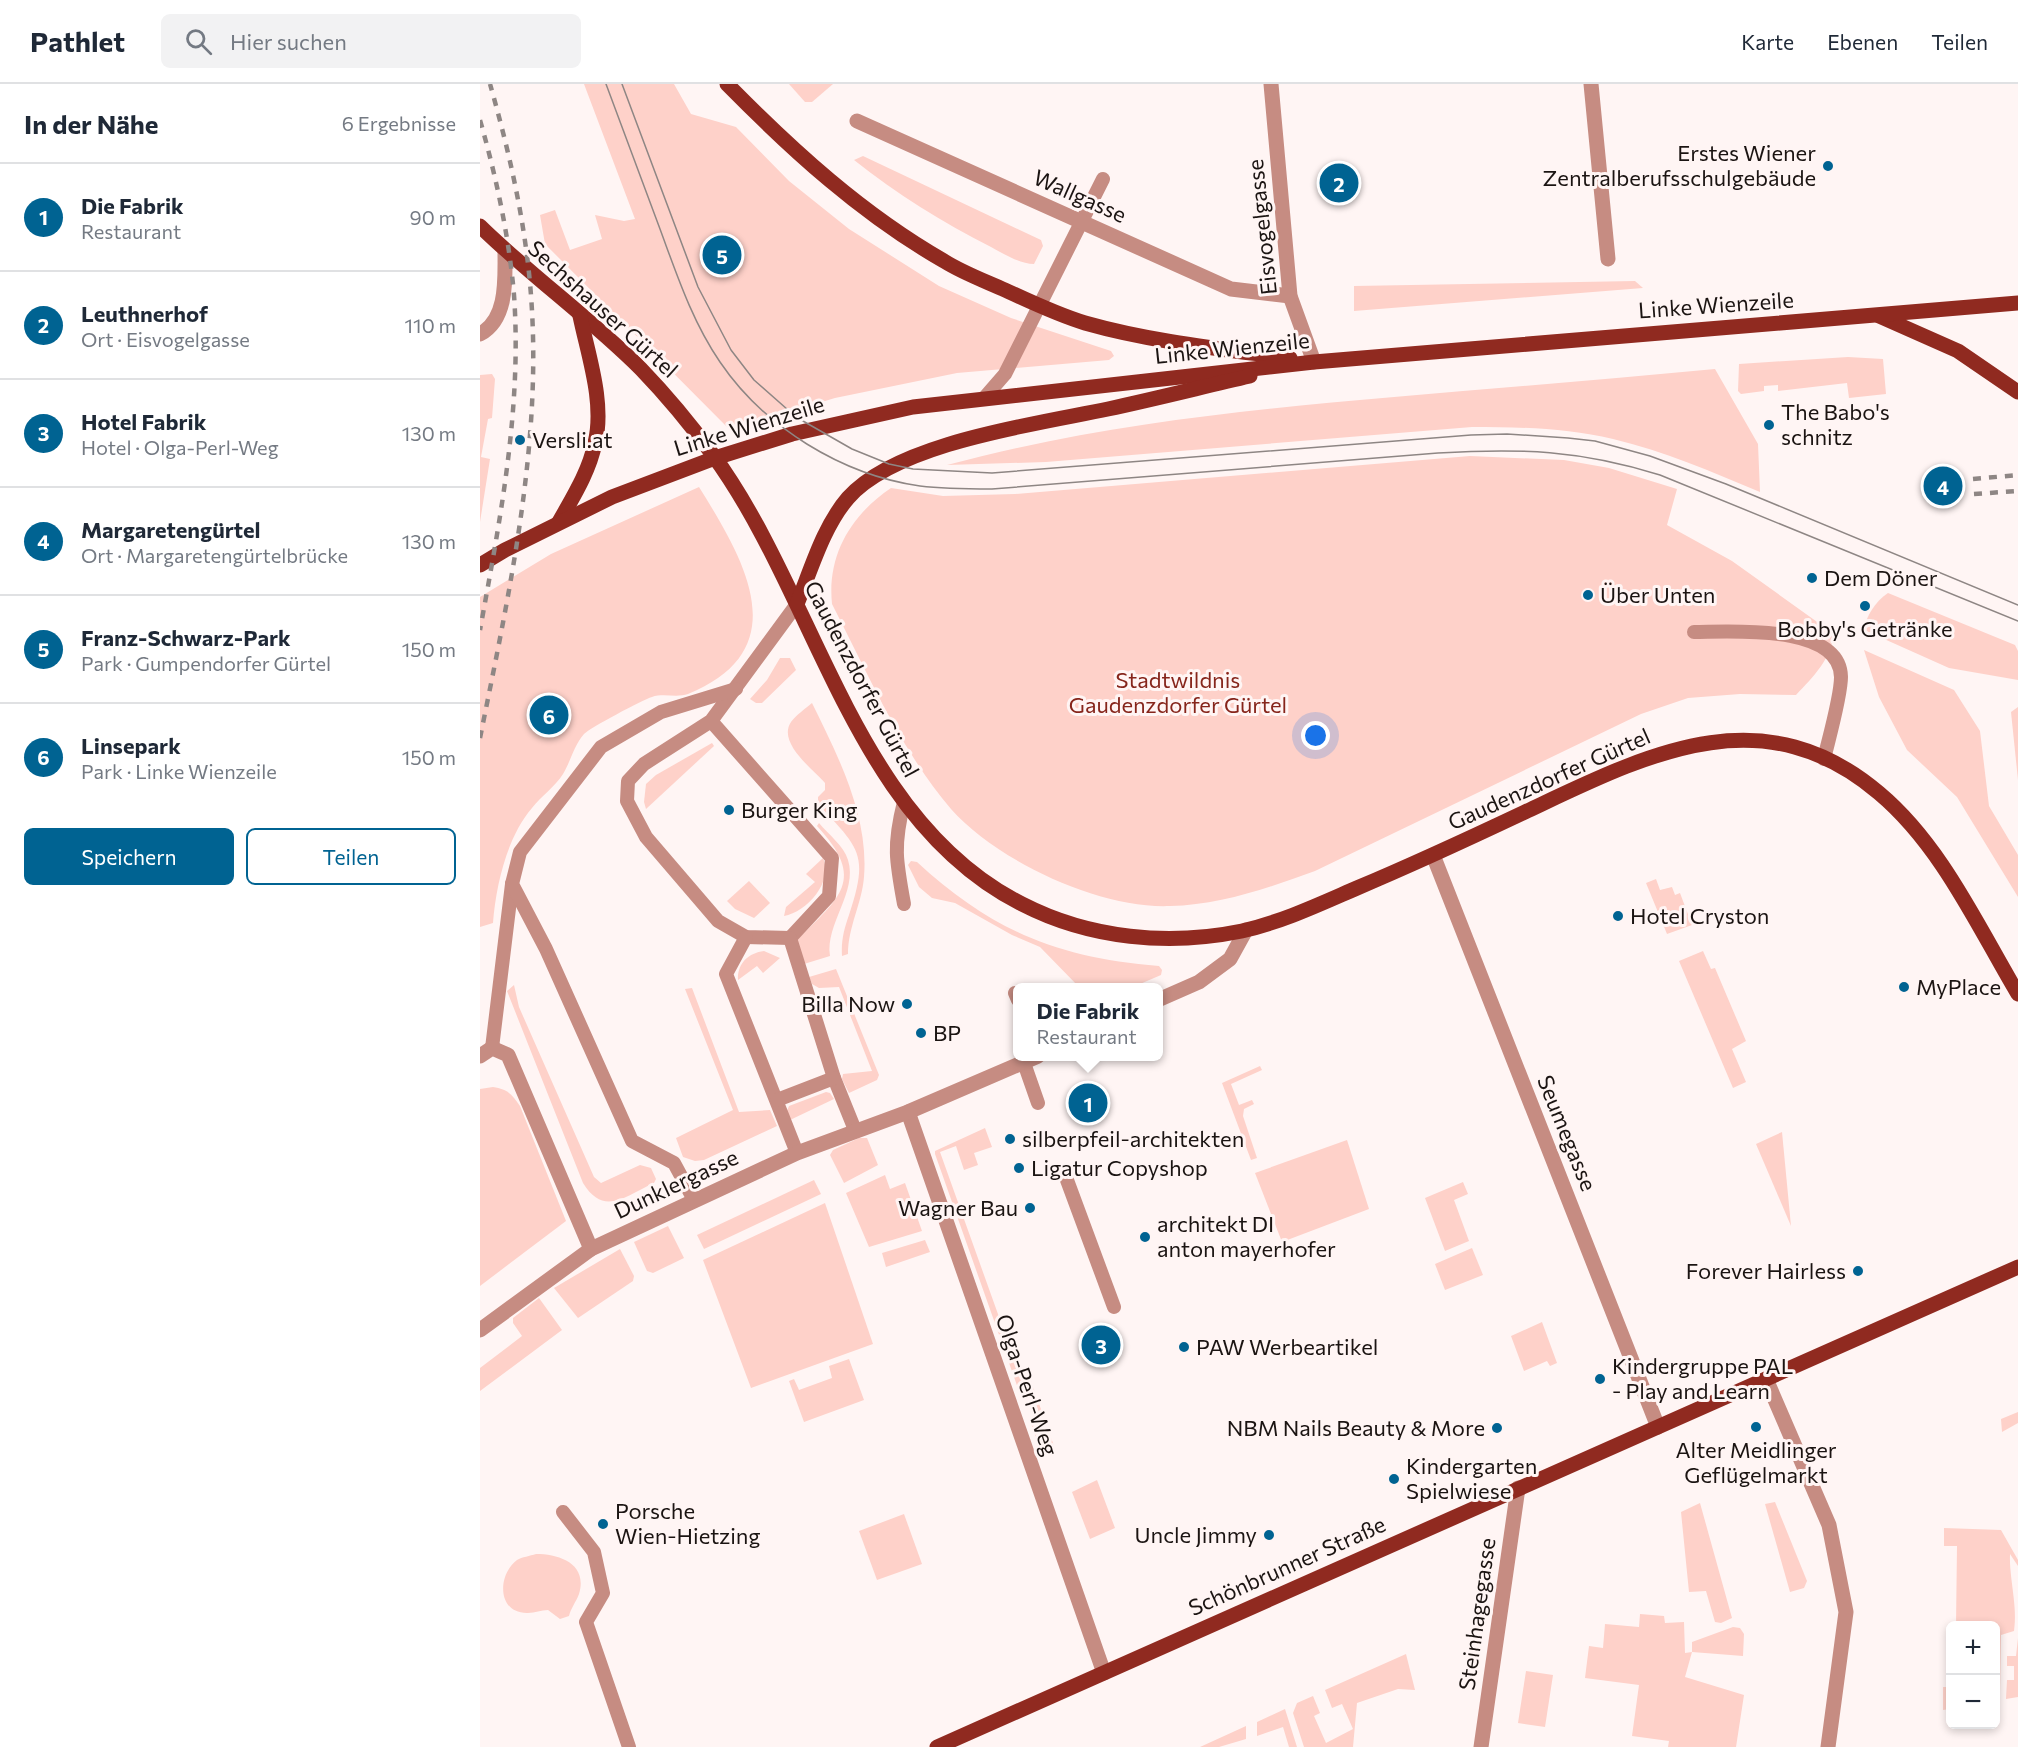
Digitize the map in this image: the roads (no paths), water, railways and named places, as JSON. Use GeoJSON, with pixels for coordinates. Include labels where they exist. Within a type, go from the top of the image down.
{"type":"FeatureCollection","features":[{"type":"Feature","properties":{"kind":"main road"},"geometry":{"type":"LineString","coordinates":[[727,84],[785,144],[879,219],[945,262],[1040,306],[1084,322],[1147,337],[1314,362]]}},
{"type":"Feature","properties":{"kind":"main road","name":"Sechshauser Gürtel"},"geometry":{"type":"LineString","coordinates":[[480,226],[505,251],[637,365],[663,393],[715,458]]}},
{"type":"Feature","properties":{"kind":"main road","name":"Linke Wienzeile"},"geometry":{"type":"LineString","coordinates":[[480,565],[559,522],[612,497],[715,458],[780,437],[913,407],[985,397],[1314,362],[2018,303]]}},
{"type":"Feature","properties":{"kind":"main road"},"geometry":{"type":"LineString","coordinates":[[1875,315],[1916,331],[1982,366],[2018,392]]}},
{"type":"Feature","properties":{"kind":"main road"},"geometry":{"type":"LineString","coordinates":[[559,522],[585,474],[596,442],[598,421],[594,383],[580,316]]}},
{"type":"Feature","properties":{"kind":"main road"},"geometry":{"type":"LineString","coordinates":[[797,604],[831,522],[848,498],[887,467],[919,454],[983,437],[1314,362]]}},
{"type":"Feature","properties":{"kind":"main road","name":"Gaudenzdorfer Gürtel"},"geometry":{"type":"LineString","coordinates":[[715,458],[742,498],[881,768],[904,802],[929,833],[986,883],[1021,904],[1057,920],[1132,937],[1170,939],[1208,937],[1246,930],[1283,920],[1433,855],[1628,764],[1668,750],[1699,743],[1752,741],[1794,748],[1824,759],[1853,774],[1879,793],[1925,840],[2018,994]]}},
{"type":"Feature","properties":{"kind":"main road","name":"Schönbrunner Straße"},"geometry":{"type":"LineString","coordinates":[[937,1747],[2018,1267]]}},
{"type":"Feature","properties":{"kind":"street","name":"Eisvogelgasse"},"geometry":{"type":"LineString","coordinates":[[1271,84],[1290,296],[1314,362]]}},
{"type":"Feature","properties":{"kind":"street"},"geometry":{"type":"LineString","coordinates":[[1591,84],[1608,259]]}},
{"type":"Feature","properties":{"kind":"street","name":"Wallgasse"},"geometry":{"type":"LineString","coordinates":[[856,121],[1231,290],[1290,296]]}},
{"type":"Feature","properties":{"kind":"street"},"geometry":{"type":"LineString","coordinates":[[480,334],[490,328],[505,294],[505,251]]}},
{"type":"Feature","properties":{"kind":"street","name":"Seumegasse"},"geometry":{"type":"LineString","coordinates":[[1433,855],[1659,1427]]}},
{"type":"Feature","properties":{"kind":"street"},"geometry":{"type":"LineString","coordinates":[[1163,998],[1199,982],[1230,959],[1246,930]]}},
{"type":"Feature","properties":{"kind":"street"},"geometry":{"type":"LineString","coordinates":[[486,1052],[508,1055],[591,1249]]}},
{"type":"Feature","properties":{"kind":"street"},"geometry":{"type":"LineString","coordinates":[[908,1112],[1028,1061]]}},
{"type":"Feature","properties":{"kind":"street","name":"Dunklergasse"},"geometry":{"type":"LineString","coordinates":[[480,1330],[591,1249],[797,1153],[908,1112]]}},
{"type":"Feature","properties":{"kind":"street","name":"Olga-Perl-Weg"},"geometry":{"type":"LineString","coordinates":[[908,1112],[1104,1672]]}},
{"type":"Feature","properties":{"kind":"street"},"geometry":{"type":"LineString","coordinates":[[1766,1379],[1829,1525],[1846,1612],[1828,1747]]}},
{"type":"Feature","properties":{"kind":"street","name":"Steinhagegasse"},"geometry":{"type":"LineString","coordinates":[[1481,1747],[1518,1488]]}},
{"type":"Feature","properties":{"kind":"lane"},"geometry":{"type":"LineString","coordinates":[[985,397],[1005,374],[1103,179]]}},
{"type":"Feature","properties":{"kind":"lane"},"geometry":{"type":"LineString","coordinates":[[711,721],[832,858],[829,896],[790,938],[746,937],[718,921],[646,837],[627,801],[628,781],[644,764],[711,721],[797,604]]}},
{"type":"Feature","properties":{"kind":"lane"},"geometry":{"type":"LineString","coordinates":[[1694,632],[1784,634],[1814,642],[1837,659],[1841,676],[1824,759]]}},
{"type":"Feature","properties":{"kind":"lane"},"geometry":{"type":"LineString","coordinates":[[486,1052],[512,884],[520,852],[601,747],[661,712],[735,689]]}},
{"type":"Feature","properties":{"kind":"lane"},"geometry":{"type":"LineString","coordinates":[[904,802],[895,836],[897,865],[904,904]]}},
{"type":"Feature","properties":{"kind":"lane"},"geometry":{"type":"LineString","coordinates":[[512,884],[546,949],[632,1141],[674,1163],[694,1200]]}},
{"type":"Feature","properties":{"kind":"lane"},"geometry":{"type":"LineString","coordinates":[[746,937],[726,974],[797,1153]]}},
{"type":"Feature","properties":{"kind":"lane"},"geometry":{"type":"LineString","coordinates":[[790,938],[834,1078],[855,1130]]}},
{"type":"Feature","properties":{"kind":"lane"},"geometry":{"type":"LineString","coordinates":[[1024,1063],[1038,1103]]}},
{"type":"Feature","properties":{"kind":"lane"},"geometry":{"type":"LineString","coordinates":[[777,1100],[834,1078]]}},
{"type":"Feature","properties":{"kind":"lane"},"geometry":{"type":"LineString","coordinates":[[1064,1172],[1113,1307]]}},
{"type":"Feature","properties":{"kind":"lane"},"geometry":{"type":"LineString","coordinates":[[562,1512],[594,1552],[603,1593],[586,1622],[629,1747]]}},
{"type":"Feature","properties":{"kind":"tram line"},"geometry":{"type":"LineString","coordinates":[[606,84],[686,297],[701,330],[720,362],[738,386],[782,427],[834,459],[862,471],[920,486],[992,489],[1438,453],[1523,451],[1576,456],[1603,460],[1660,475],[2018,621]]}},
{"type":"Feature","properties":{"kind":"tram line"},"geometry":{"type":"LineString","coordinates":[[622,84],[698,287],[731,350],[754,380],[796,417],[852,449],[889,464],[913,469],[992,473],[1471,435],[1507,434],[1595,441],[1650,456],[1726,484],[2018,605]]}},
{"type":"Feature","properties":{"kind":"railway"},"geometry":{"type":"LineString","coordinates":[[480,738],[520,526],[531,418],[533,365],[532,311],[527,253],[505,140],[490,84]]}},
{"type":"Feature","properties":{"kind":"railway"},"geometry":{"type":"LineString","coordinates":[[480,120],[505,228],[512,273],[516,337],[508,464],[480,630]]}},
{"type":"Feature","properties":{"kind":"railway"},"geometry":{"type":"LineString","coordinates":[[1973,479],[2018,475]]}},
{"type":"Feature","properties":{"kind":"railway"},"geometry":{"type":"LineString","coordinates":[[1974,494],[2018,491]]}},
{"type":"Feature","properties":{"kind":"place","name":"Erstes Wiener Zentralberufsschulgebäude"},"geometry":{"type":"Point","coordinates":[1828,166]}},
{"type":"Feature","properties":{"kind":"place","name":"Leuthnerhof"},"geometry":{"type":"Point","coordinates":[1339,183]}},
{"type":"Feature","properties":{"kind":"place","name":"Franz-Schwarz-Park"},"geometry":{"type":"Point","coordinates":[722,255]}},
{"type":"Feature","properties":{"kind":"place","name":"The Babo's schnitz"},"geometry":{"type":"Point","coordinates":[1769,425]}},
{"type":"Feature","properties":{"kind":"place","name":"Versli.at"},"geometry":{"type":"Point","coordinates":[520,440]}},
{"type":"Feature","properties":{"kind":"place","name":"Margaretengürtel"},"geometry":{"type":"Point","coordinates":[1943,486]}},
{"type":"Feature","properties":{"kind":"place","name":"Dem Döner"},"geometry":{"type":"Point","coordinates":[1812,578]}},
{"type":"Feature","properties":{"kind":"place","name":"Über Unten"},"geometry":{"type":"Point","coordinates":[1588,595]}},
{"type":"Feature","properties":{"kind":"place","name":"Bobby's Getränke"},"geometry":{"type":"Point","coordinates":[1865,606]}},
{"type":"Feature","properties":{"kind":"place","name":"Linsepark"},"geometry":{"type":"Point","coordinates":[549,715]}},
{"type":"Feature","properties":{"kind":"place","name":"Burger King"},"geometry":{"type":"Point","coordinates":[729,810]}},
{"type":"Feature","properties":{"kind":"place","name":"Hotel Cryston"},"geometry":{"type":"Point","coordinates":[1618,916]}},
{"type":"Feature","properties":{"kind":"place","name":"MyPlace"},"geometry":{"type":"Point","coordinates":[1904,987]}},
{"type":"Feature","properties":{"kind":"place","name":"Billa Now"},"geometry":{"type":"Point","coordinates":[907,1004]}},
{"type":"Feature","properties":{"kind":"place","name":"BP"},"geometry":{"type":"Point","coordinates":[921,1033]}},
{"type":"Feature","properties":{"kind":"place","name":"Die Fabrik"},"geometry":{"type":"Point","coordinates":[1088,1103]}},
{"type":"Feature","properties":{"kind":"place","name":"silberpfeil-architekten"},"geometry":{"type":"Point","coordinates":[1010,1139]}},
{"type":"Feature","properties":{"kind":"place","name":"Ligatur Copyshop"},"geometry":{"type":"Point","coordinates":[1019,1168]}},
{"type":"Feature","properties":{"kind":"place","name":"Wagner Bau"},"geometry":{"type":"Point","coordinates":[1030,1208]}},
{"type":"Feature","properties":{"kind":"place","name":"architekt DI anton mayerhofer"},"geometry":{"type":"Point","coordinates":[1145,1237]}},
{"type":"Feature","properties":{"kind":"place","name":"Forever Hairless"},"geometry":{"type":"Point","coordinates":[1858,1271]}},
{"type":"Feature","properties":{"kind":"place","name":"Hotel Fabrik"},"geometry":{"type":"Point","coordinates":[1101,1345]}},
{"type":"Feature","properties":{"kind":"place","name":"PAW Werbeartikel"},"geometry":{"type":"Point","coordinates":[1184,1347]}},
{"type":"Feature","properties":{"kind":"place","name":"Kindergruppe PAL - Play and Learn"},"geometry":{"type":"Point","coordinates":[1600,1379]}},
{"type":"Feature","properties":{"kind":"place","name":"Alter Meidlinger Geflügelmarkt"},"geometry":{"type":"Point","coordinates":[1756,1427]}},
{"type":"Feature","properties":{"kind":"place","name":"NBM Nails Beauty & More"},"geometry":{"type":"Point","coordinates":[1497,1428]}},
{"type":"Feature","properties":{"kind":"place","name":"Kindergarten Spielwiese"},"geometry":{"type":"Point","coordinates":[1394,1479]}},
{"type":"Feature","properties":{"kind":"place","name":"Porsche Wien-Hietzing"},"geometry":{"type":"Point","coordinates":[603,1524]}},
{"type":"Feature","properties":{"kind":"place","name":"Uncle Jimmy"},"geometry":{"type":"Point","coordinates":[1269,1535]}},
{"type":"Feature","properties":{"kind":"park label","name":"Stadtwildnis Gaudenzdorfer Gürtel"},"geometry":{"type":"Point","coordinates":[1178,692]}}]}
